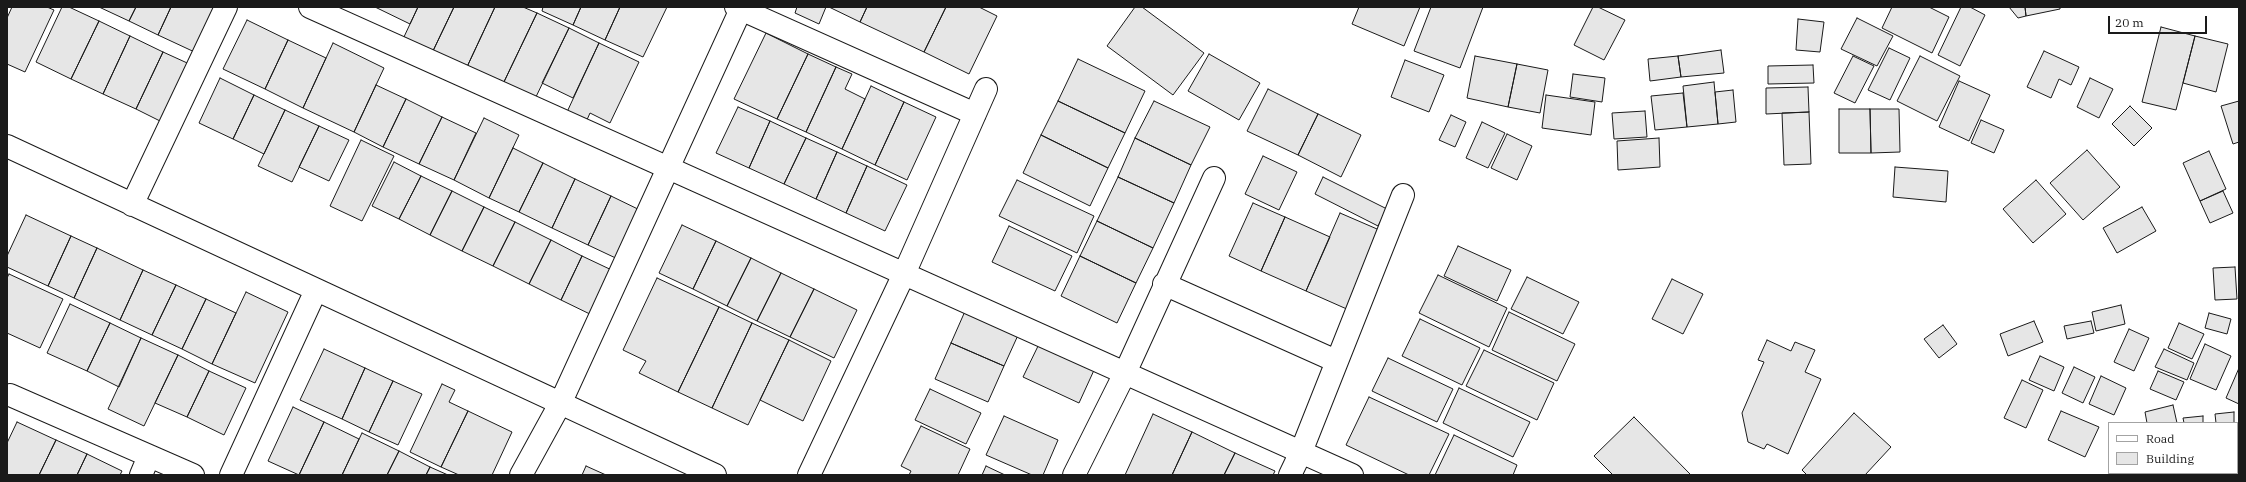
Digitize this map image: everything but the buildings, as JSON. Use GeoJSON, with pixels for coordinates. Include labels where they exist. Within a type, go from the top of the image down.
{"type":"FeatureCollection","features":[{"type":"Feature","properties":{"kind":"street"},"geometry":{"type":"LineString","coordinates":[[132,205],[226,7]]}},
{"type":"Feature","properties":{"kind":"street"},"geometry":{"type":"LineString","coordinates":[[310,7],[1352,475]]}},
{"type":"Feature","properties":{"kind":"street"},"geometry":{"type":"LineString","coordinates":[[521,475],[560,404],[668,167],[738,8],[975,114]]}},
{"type":"Feature","properties":{"kind":"street"},"geometry":{"type":"LineString","coordinates":[[809,475],[904,274],[986,89]]}},
{"type":"Feature","properties":{"kind":"street"},"geometry":{"type":"LineString","coordinates":[[7,146],[715,475]]}},
{"type":"Feature","properties":{"kind":"street"},"geometry":{"type":"LineString","coordinates":[[1074,475],[1125,373],[1164,284],[1214,178]]}},
{"type":"Feature","properties":{"kind":"street"},"geometry":{"type":"LineString","coordinates":[[1290,475],[1301,452],[1403,195]]}},
{"type":"Feature","properties":{"kind":"street"},"geometry":{"type":"LineString","coordinates":[[1164,284],[1336,361]]}},
{"type":"Feature","properties":{"kind":"street"},"geometry":{"type":"LineString","coordinates":[[231,475],[316,290]]}},
{"type":"Feature","properties":{"kind":"street"},"geometry":{"type":"LineString","coordinates":[[10,394],[145,465],[193,475]]}}]}
